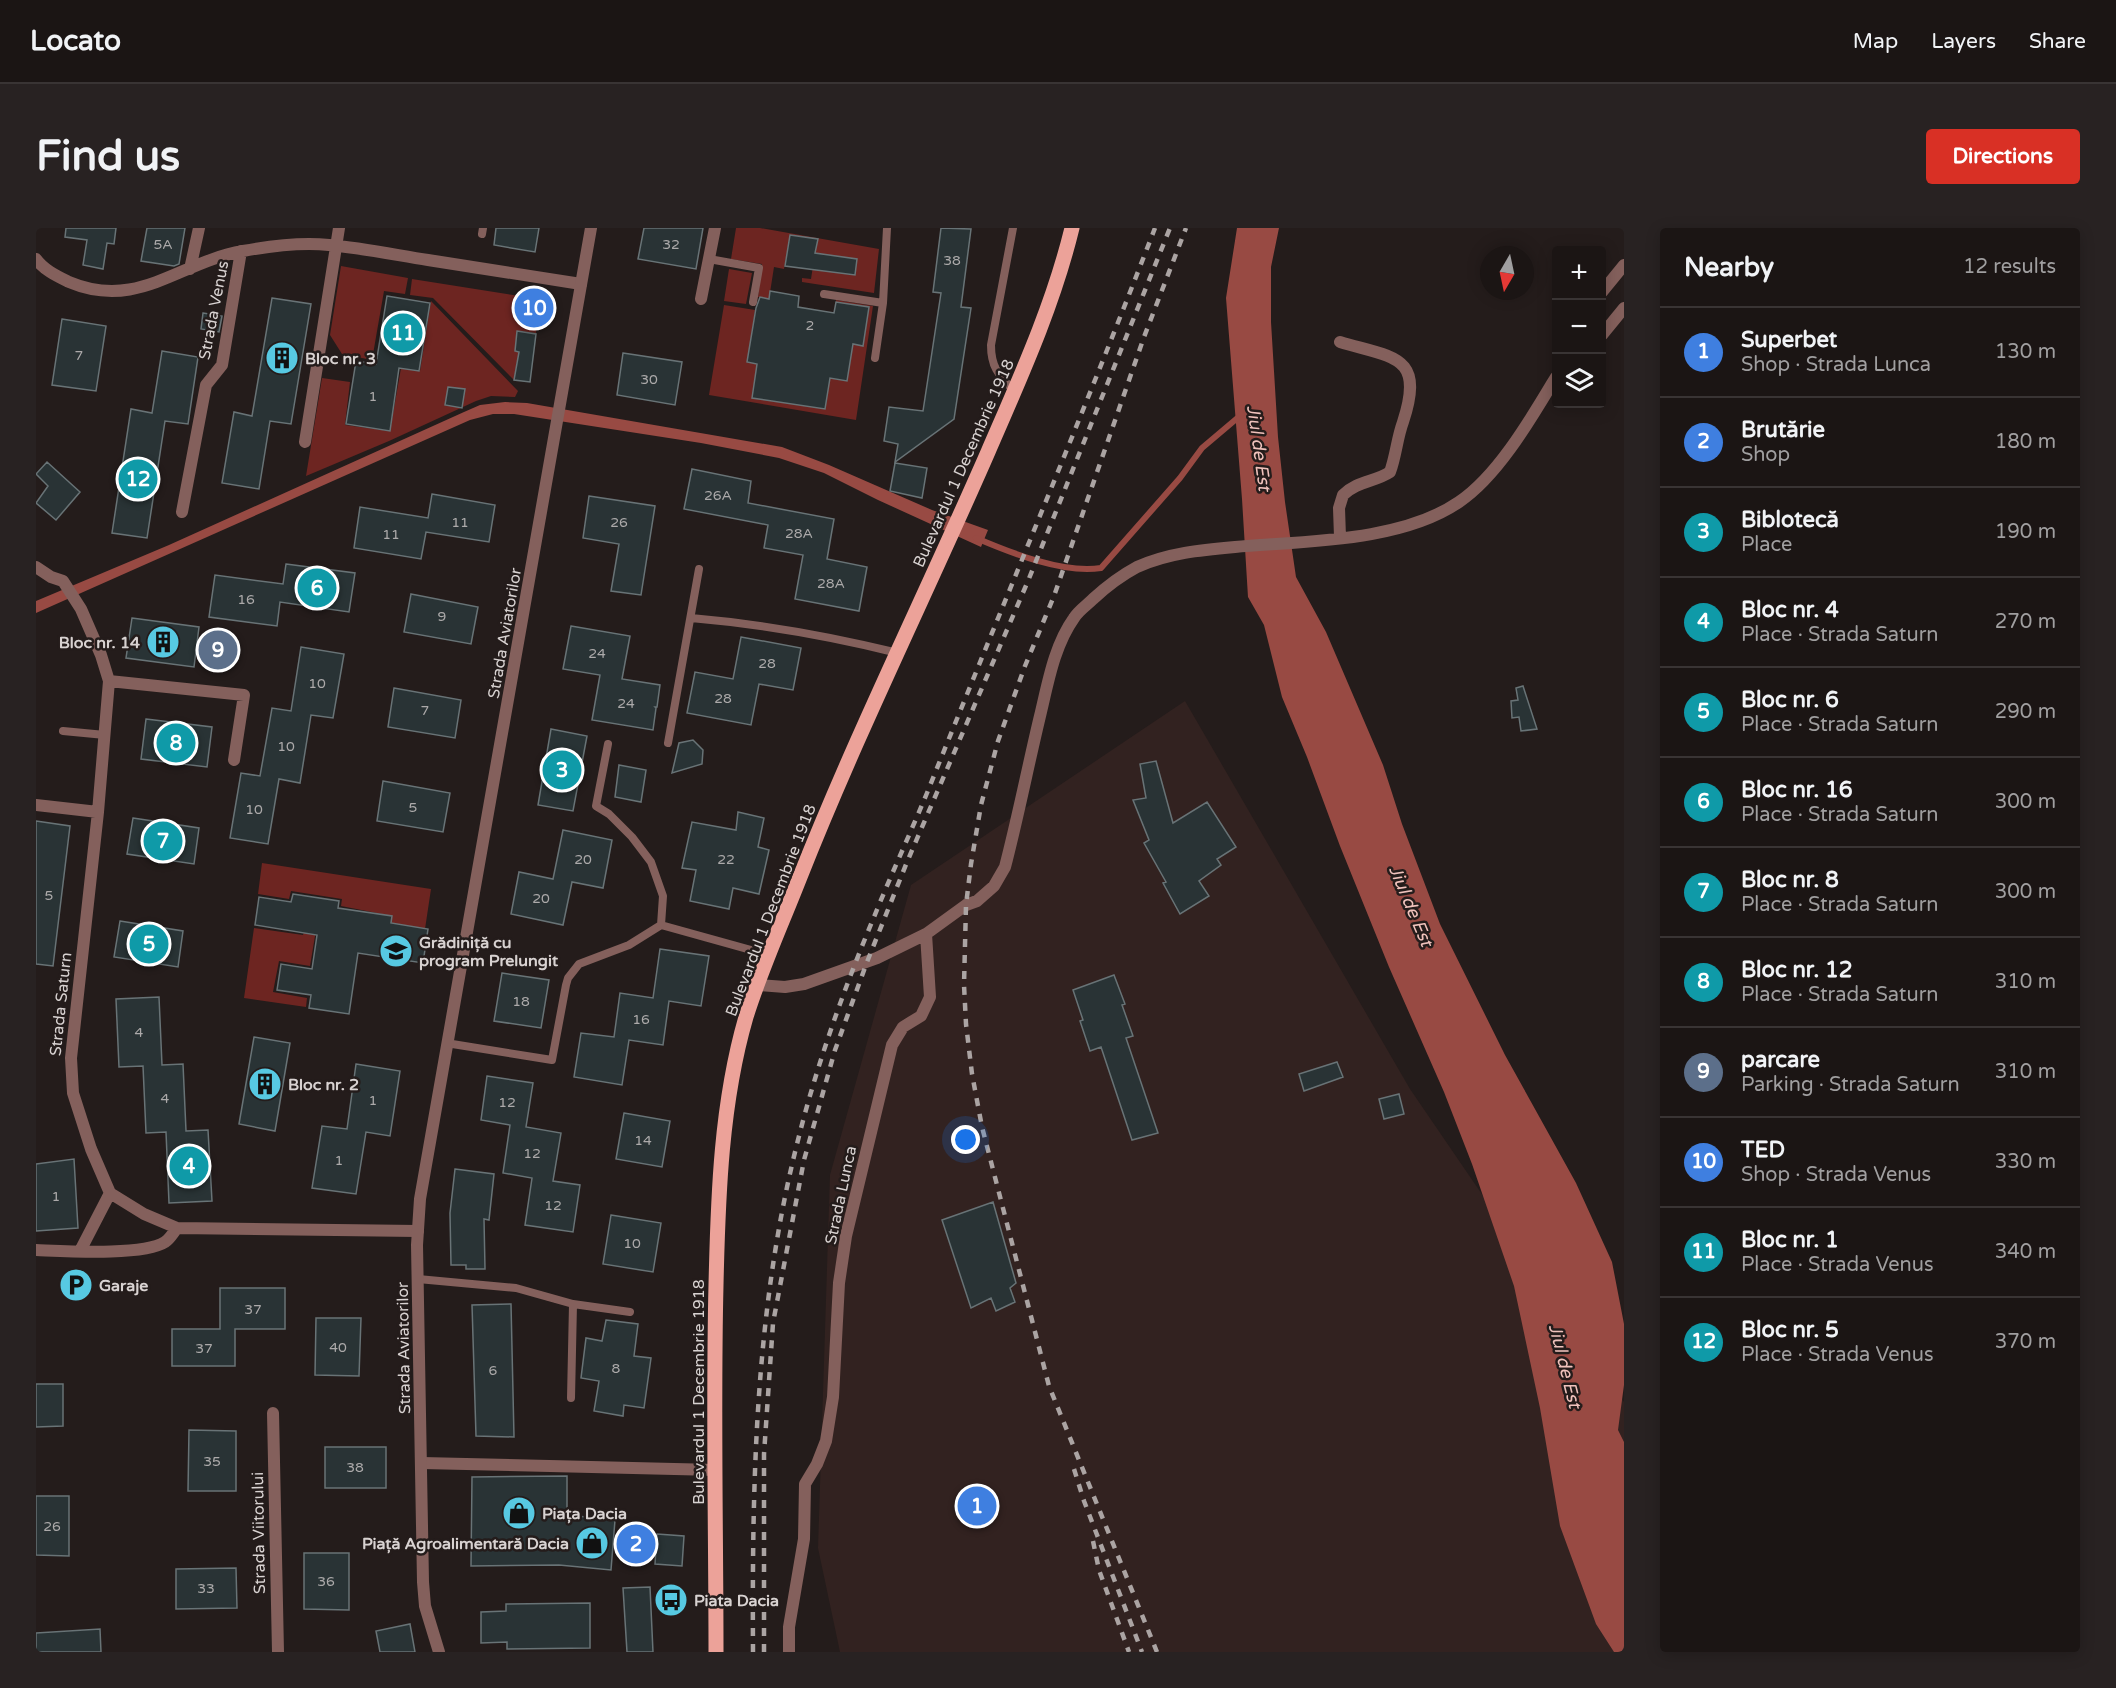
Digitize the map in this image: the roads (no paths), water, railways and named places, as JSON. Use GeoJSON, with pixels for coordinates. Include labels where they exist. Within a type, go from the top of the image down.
{"type":"FeatureCollection","features":[{"type":"Feature","properties":{"kind":"main road","name":"Bulevardul 1 Decembrie 1918"},"geometry":{"type":"LineString","coordinates":[[716,1652],[715,1326],[719,1191],[727,1115],[738,1052],[757,985],[831,800],[960,516],[1037,338],[1061,274],[1072,228]]}},
{"type":"Feature","properties":{"kind":"street","name":"Strada Venus"},"geometry":{"type":"LineString","coordinates":[[190,269],[199,228]]}},
{"type":"Feature","properties":{"kind":"street"},"geometry":{"type":"LineString","coordinates":[[305,442],[339,228]]}},
{"type":"Feature","properties":{"kind":"street","name":"Strada Aviatorilor"},"geometry":{"type":"LineString","coordinates":[[439,1652],[425,1606],[423,1582],[418,1279],[420,1199],[591,228]]}},
{"type":"Feature","properties":{"kind":"street"},"geometry":{"type":"LineString","coordinates":[[701,299],[715,228]]}},
{"type":"Feature","properties":{"kind":"street","name":"Strada Venus"},"geometry":{"type":"LineString","coordinates":[[36,259],[58,277],[77,285],[111,292],[145,286],[211,260],[241,251],[313,245],[336,246],[581,284]]}},
{"type":"Feature","properties":{"kind":"street","name":"Strada Venus"},"geometry":{"type":"LineString","coordinates":[[182,512],[206,385],[222,365],[241,251]]}},
{"type":"Feature","properties":{"kind":"street"},"geometry":{"type":"LineString","coordinates":[[1606,287],[1624,265]]}},
{"type":"Feature","properties":{"kind":"street"},"geometry":{"type":"LineString","coordinates":[[1606,330],[1624,308]]}},
{"type":"Feature","properties":{"kind":"street"},"geometry":{"type":"LineString","coordinates":[[1340,342],[1389,356],[1402,364],[1410,375],[1411,391],[1390,472],[1382,477],[1361,482],[1343,495],[1340,508],[1340,537]]}},
{"type":"Feature","properties":{"kind":"street"},"geometry":{"type":"LineString","coordinates":[[757,985],[785,987],[804,984],[877,958],[926,934],[966,905],[977,901],[994,886],[1005,867],[1048,681],[1060,644],[1074,617],[1104,589],[1136,568],[1176,554],[1369,534],[1413,524],[1441,514],[1462,501],[1500,461],[1552,385]]}},
{"type":"Feature","properties":{"kind":"street","name":"Strada Saturn"},"geometry":{"type":"LineString","coordinates":[[36,567],[51,577],[63,581],[81,609],[101,655],[109,681],[98,812],[70,1058],[73,1093],[91,1149],[110,1193]]}},
{"type":"Feature","properties":{"kind":"street"},"geometry":{"type":"LineString","coordinates":[[109,681],[244,695],[234,760]]}},
{"type":"Feature","properties":{"kind":"street"},"geometry":{"type":"LineString","coordinates":[[36,805],[98,812]]}},
{"type":"Feature","properties":{"kind":"street","name":"Strada Lunca"},"geometry":{"type":"LineString","coordinates":[[789,1652],[789,1627],[804,1539],[805,1484],[817,1464],[826,1441],[833,1397],[839,1283],[846,1236],[892,1045],[903,1027],[921,1016],[930,997],[926,934]]}},
{"type":"Feature","properties":{"kind":"street"},"geometry":{"type":"LineString","coordinates":[[80,1251],[110,1193],[144,1214],[177,1228],[418,1231]]}},
{"type":"Feature","properties":{"kind":"street"},"geometry":{"type":"LineString","coordinates":[[36,1250],[118,1251],[157,1246],[166,1241],[177,1228]]}},
{"type":"Feature","properties":{"kind":"street","name":"Strada Viitorului"},"geometry":{"type":"LineString","coordinates":[[273,1413],[278,1652]]}},
{"type":"Feature","properties":{"kind":"street"},"geometry":{"type":"LineString","coordinates":[[422,1463],[716,1470]]}},
{"type":"Feature","properties":{"kind":"lane"},"geometry":{"type":"LineString","coordinates":[[875,358],[883,303],[887,228]]}},
{"type":"Feature","properties":{"kind":"lane"},"geometry":{"type":"LineString","coordinates":[[1013,228],[991,345],[991,356],[994,369],[1014,391]]}},
{"type":"Feature","properties":{"kind":"lane"},"geometry":{"type":"LineString","coordinates":[[709,259],[759,268],[753,302]]}},
{"type":"Feature","properties":{"kind":"lane"},"geometry":{"type":"LineString","coordinates":[[824,294],[883,303]]}},
{"type":"Feature","properties":{"kind":"lane"},"geometry":{"type":"LineString","coordinates":[[668,743],[699,569]]}},
{"type":"Feature","properties":{"kind":"lane"},"geometry":{"type":"LineString","coordinates":[[690,618],[733,621],[838,638],[898,653]]}},
{"type":"Feature","properties":{"kind":"lane"},"geometry":{"type":"LineString","coordinates":[[63,731],[105,735]]}},
{"type":"Feature","properties":{"kind":"lane"},"geometry":{"type":"LineString","coordinates":[[608,744],[596,806],[609,814],[632,837],[651,862],[663,896],[661,924]]}},
{"type":"Feature","properties":{"kind":"lane"},"geometry":{"type":"LineString","coordinates":[[446,1043],[552,1060],[566,985],[568,978],[579,964],[629,945],[661,924],[769,956]]}},
{"type":"Feature","properties":{"kind":"lane"},"geometry":{"type":"LineString","coordinates":[[418,1279],[516,1288],[573,1304],[630,1312]]}},
{"type":"Feature","properties":{"kind":"lane"},"geometry":{"type":"LineString","coordinates":[[571,1398],[573,1304]]}},
{"type":"Feature","properties":{"kind":"water","name":"Jiul de Est"},"geometry":{"type":"Polygon","coordinates":[[[1237,228],[1279,228],[1271,267],[1271,322],[1278,437],[1296,577],[1326,632],[1383,765],[1402,824],[1440,924],[1505,1055],[1576,1183],[1612,1262],[1624,1324],[1624,1385],[1618,1430],[1624,1442],[1624,1652],[1614,1652],[1596,1624],[1560,1526],[1540,1408],[1514,1286],[1472,1164],[1340,846],[1282,697],[1264,625],[1248,597],[1226,298],[1237,228]]]}},
{"type":"Feature","properties":{"kind":"water"},"geometry":{"type":"Polygon","coordinates":[[[505,402],[527,403],[782,447],[932,510],[988,530],[981,547],[824,473],[779,458],[701,443],[514,414],[493,414],[470,420],[36,613],[36,601],[169,545],[480,405],[505,402]]]}},
{"type":"Feature","properties":{"kind":"waterway","name":"Jiul de Est"},"geometry":{"type":"LineString","coordinates":[[976,538],[1021,556],[1054,565],[1086,569],[1101,568],[1180,478],[1202,448],[1241,415]]}},
{"type":"Feature","properties":{"kind":"railway"},"geometry":{"type":"LineString","coordinates":[[753,1652],[755,1461],[764,1333],[783,1207],[804,1115],[831,1029],[863,945],[1071,440],[1155,228]]}},
{"type":"Feature","properties":{"kind":"railway"},"geometry":{"type":"LineString","coordinates":[[764,1652],[764,1454],[773,1323],[804,1160],[835,1050],[907,862],[1028,581],[1170,228]]}},
{"type":"Feature","properties":{"kind":"railway"},"geometry":{"type":"LineString","coordinates":[[1157,1652],[1049,1386],[982,1127],[972,1074],[964,985],[966,905],[971,864],[981,805],[998,741],[1025,666],[1054,596],[1144,337],[1186,228]]}},
{"type":"Feature","properties":{"kind":"railway"},"geometry":{"type":"LineString","coordinates":[[1074,1469],[1142,1652]]}},
{"type":"Feature","properties":{"kind":"railway"},"geometry":{"type":"LineString","coordinates":[[1093,1541],[1099,1570],[1129,1652]]}},
{"type":"Feature","properties":{"kind":"place","name":"TED"},"geometry":{"type":"Point","coordinates":[534,308]}},
{"type":"Feature","properties":{"kind":"place","name":"Bloc nr. 1"},"geometry":{"type":"Point","coordinates":[403,333]}},
{"type":"Feature","properties":{"kind":"place","name":"Bloc nr. 3"},"geometry":{"type":"Point","coordinates":[282,358]}},
{"type":"Feature","properties":{"kind":"place","name":"Bloc nr. 5"},"geometry":{"type":"Point","coordinates":[138,479]}},
{"type":"Feature","properties":{"kind":"place","name":"Bloc nr. 16"},"geometry":{"type":"Point","coordinates":[317,588]}},
{"type":"Feature","properties":{"kind":"place","name":"Bloc nr. 14"},"geometry":{"type":"Point","coordinates":[163,642]}},
{"type":"Feature","properties":{"kind":"place","name":"parcare"},"geometry":{"type":"Point","coordinates":[218,650]}},
{"type":"Feature","properties":{"kind":"place","name":"Bloc nr. 12"},"geometry":{"type":"Point","coordinates":[176,743]}},
{"type":"Feature","properties":{"kind":"place","name":"Biblotecă"},"geometry":{"type":"Point","coordinates":[562,770]}},
{"type":"Feature","properties":{"kind":"place","name":"Bloc nr. 8"},"geometry":{"type":"Point","coordinates":[163,841]}},
{"type":"Feature","properties":{"kind":"place","name":"Bloc nr. 6"},"geometry":{"type":"Point","coordinates":[149,944]}},
{"type":"Feature","properties":{"kind":"place","name":"Grădiniță cu program Prelungit"},"geometry":{"type":"Point","coordinates":[396,951]}},
{"type":"Feature","properties":{"kind":"place","name":"Bloc nr. 2"},"geometry":{"type":"Point","coordinates":[265,1084]}},
{"type":"Feature","properties":{"kind":"place","name":"Bloc nr. 4"},"geometry":{"type":"Point","coordinates":[189,1166]}},
{"type":"Feature","properties":{"kind":"place","name":"Garaje"},"geometry":{"type":"Point","coordinates":[76,1285]}},
{"type":"Feature","properties":{"kind":"place","name":"Superbet"},"geometry":{"type":"Point","coordinates":[977,1506]}},
{"type":"Feature","properties":{"kind":"place","name":"Piața Dacia"},"geometry":{"type":"Point","coordinates":[519,1513]}},
{"type":"Feature","properties":{"kind":"place","name":"Piață Agroalimentară Dacia"},"geometry":{"type":"Point","coordinates":[592,1543]}},
{"type":"Feature","properties":{"kind":"place","name":"Brutărie"},"geometry":{"type":"Point","coordinates":[636,1544]}},
{"type":"Feature","properties":{"kind":"place","name":"Piata Dacia"},"geometry":{"type":"Point","coordinates":[671,1600]}}]}
